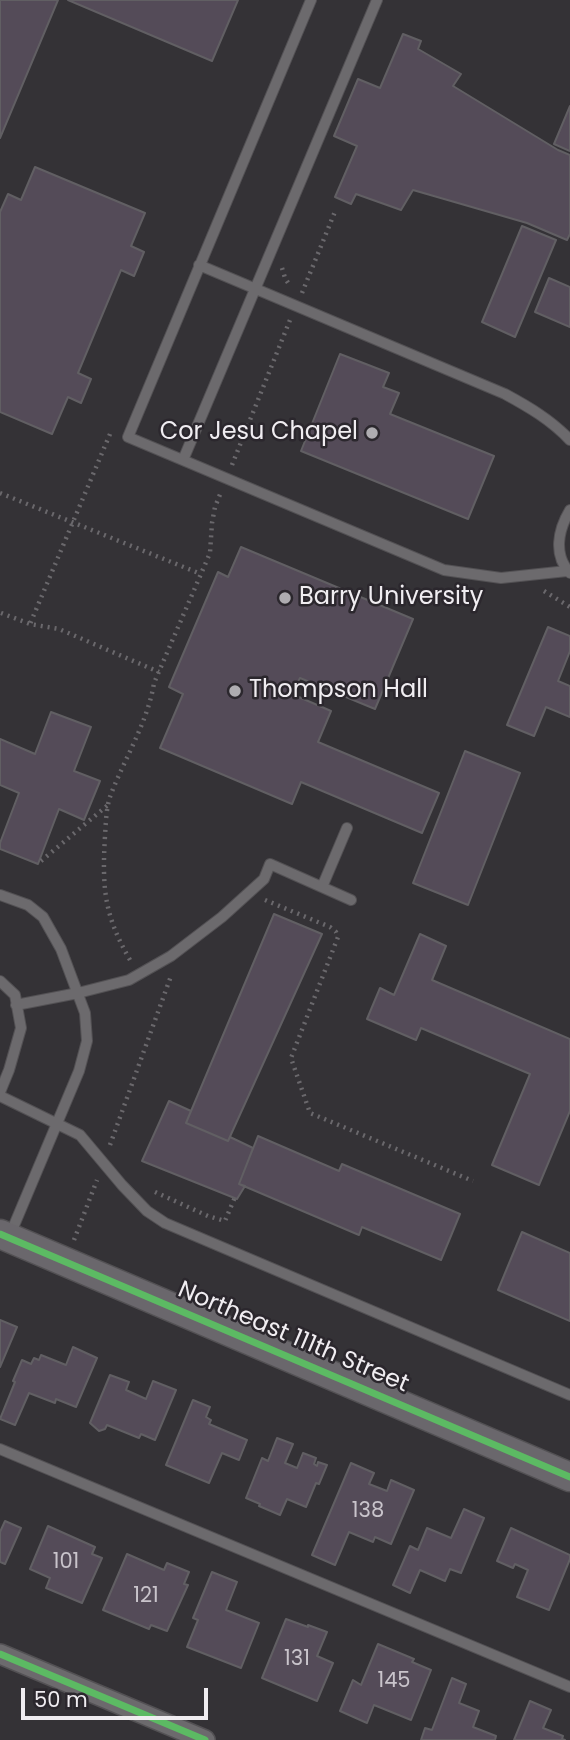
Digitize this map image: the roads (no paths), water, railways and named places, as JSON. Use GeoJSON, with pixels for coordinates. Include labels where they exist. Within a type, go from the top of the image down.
{"type":"FeatureCollection","features":[{"type":"Feature","properties":{"kind":"street","name":"Northeast 111th Street"},"geometry":{"type":"LineString","coordinates":[[4,1236],[570,1477]]}},
{"type":"Feature","properties":{"kind":"street"},"geometry":{"type":"LineString","coordinates":[[0,1654],[205,1740]]}},
{"type":"Feature","properties":{"kind":"lane"},"geometry":{"type":"LineString","coordinates":[[311,0],[128,437],[444,570],[501,578],[569,572],[559,555],[560,537],[570,510]]}},
{"type":"Feature","properties":{"kind":"lane"},"geometry":{"type":"LineString","coordinates":[[183,460],[377,0]]}},
{"type":"Feature","properties":{"kind":"lane"},"geometry":{"type":"LineString","coordinates":[[200,265],[505,394],[558,427],[570,440]]}},
{"type":"Feature","properties":{"kind":"lane"},"geometry":{"type":"LineString","coordinates":[[322,887],[347,828]]}},
{"type":"Feature","properties":{"kind":"lane"},"geometry":{"type":"LineString","coordinates":[[16,1005],[129,980],[180,950],[222,917],[264,879],[271,864],[351,900]]}},
{"type":"Feature","properties":{"kind":"lane"},"geometry":{"type":"LineString","coordinates":[[0,895],[28,905],[43,917],[61,949],[78,993],[85,1013],[87,1041],[79,1072],[57,1124],[4,1236]]}},
{"type":"Feature","properties":{"kind":"lane"},"geometry":{"type":"LineString","coordinates":[[0,981],[15,995],[21,1028],[0,1094],[80,1135],[147,1211],[165,1223],[570,1395]]}},
{"type":"Feature","properties":{"kind":"lane"},"geometry":{"type":"LineString","coordinates":[[0,1449],[570,1687]]}},
{"type":"Feature","properties":{"kind":"place","name":"Cor Jesu Chapel"},"geometry":{"type":"Point","coordinates":[372,433]}},
{"type":"Feature","properties":{"kind":"place","name":"Barry University"},"geometry":{"type":"Point","coordinates":[285,598]}},
{"type":"Feature","properties":{"kind":"place","name":"Thompson Hall"},"geometry":{"type":"Point","coordinates":[235,691]}}]}
